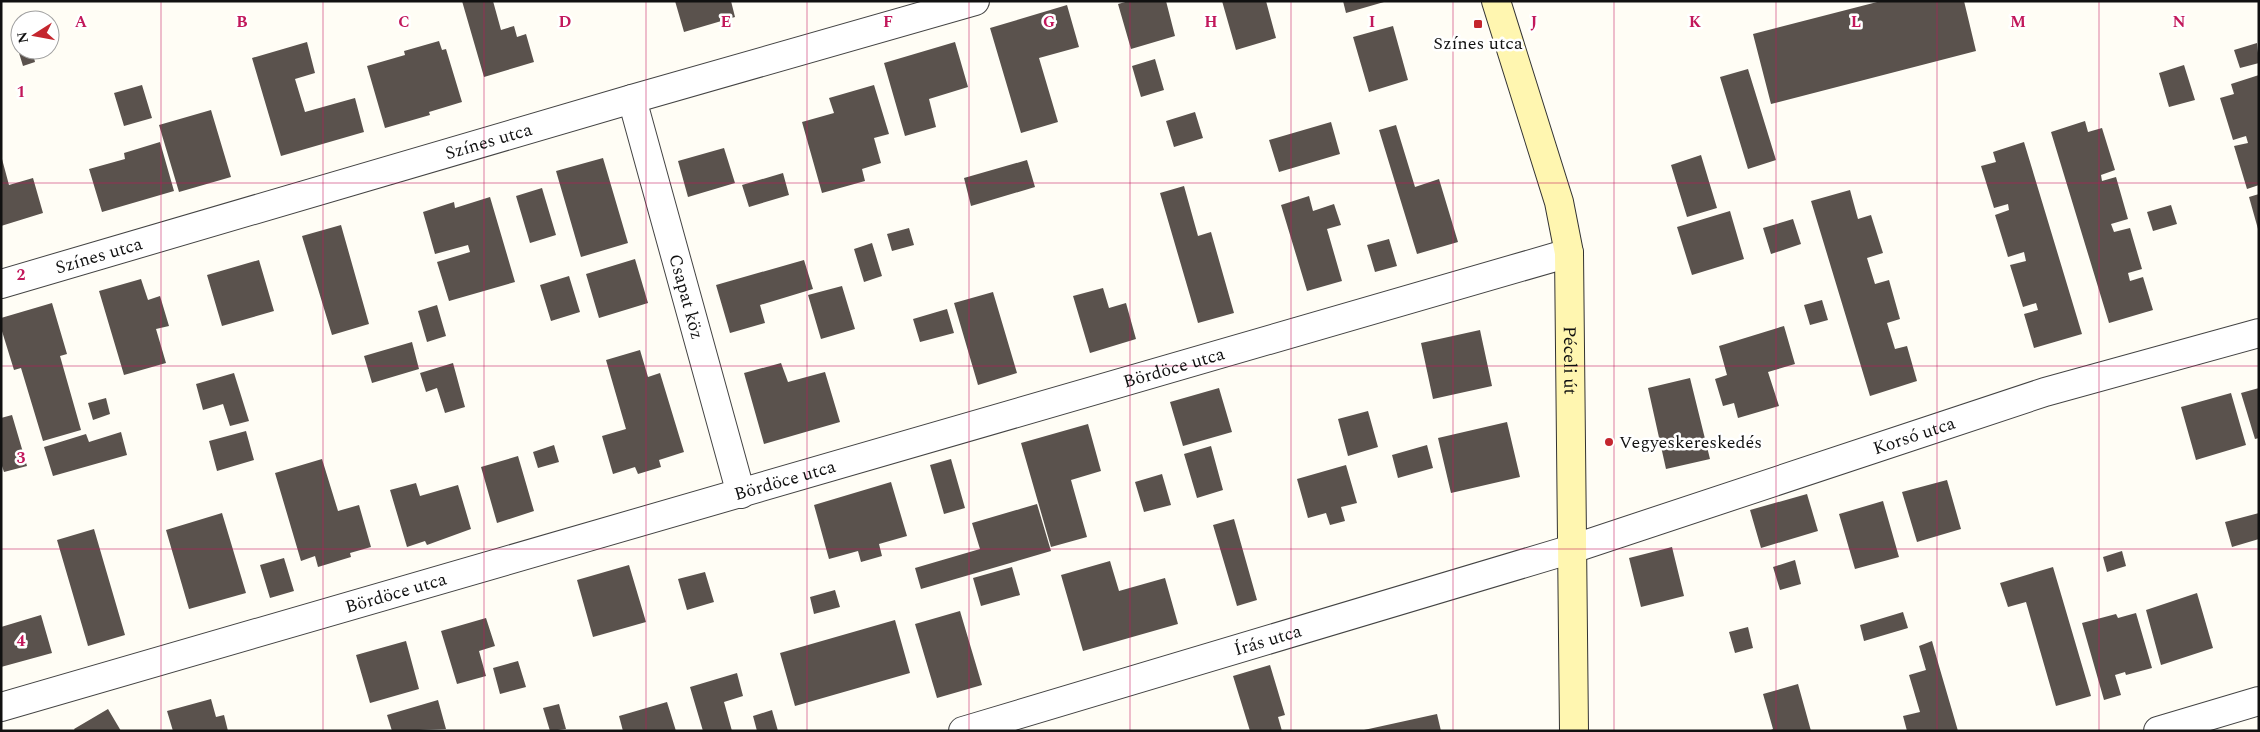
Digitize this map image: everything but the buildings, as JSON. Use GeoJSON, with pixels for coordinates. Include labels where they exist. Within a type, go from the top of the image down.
{"type":"FeatureCollection","features":[{"type":"Feature","properties":{"kind":"main road","name":"Péceli út"},"geometry":{"type":"LineString","coordinates":[[1496,1],[1559,202],[1569,252],[1574,731]]}},
{"type":"Feature","properties":{"kind":"street","name":"Színes utca"},"geometry":{"type":"LineString","coordinates":[[1,284],[632,99],[975,1]]}},
{"type":"Feature","properties":{"kind":"street","name":"Csapat köz"},"geometry":{"type":"LineString","coordinates":[[632,99],[741,494]]}},
{"type":"Feature","properties":{"kind":"street","name":"Bördöce utca"},"geometry":{"type":"LineString","coordinates":[[1,707],[741,494],[1569,252]]}},
{"type":"Feature","properties":{"kind":"street","name":"Korsó utca"},"geometry":{"type":"LineString","coordinates":[[1572,549],[2045,392],[2259,333]]}},
{"type":"Feature","properties":{"kind":"street","name":"Írás utca"},"geometry":{"type":"LineString","coordinates":[[963,731],[1572,549]]}},
{"type":"Feature","properties":{"kind":"street"},"geometry":{"type":"LineString","coordinates":[[2158,731],[2259,701]]}},
{"type":"Feature","properties":{"kind":"place","name":"Színes utca"},"geometry":{"type":"Point","coordinates":[1478,24]}},
{"type":"Feature","properties":{"kind":"place","name":"Vegyeskereskedés"},"geometry":{"type":"Point","coordinates":[1609,442]}}]}
